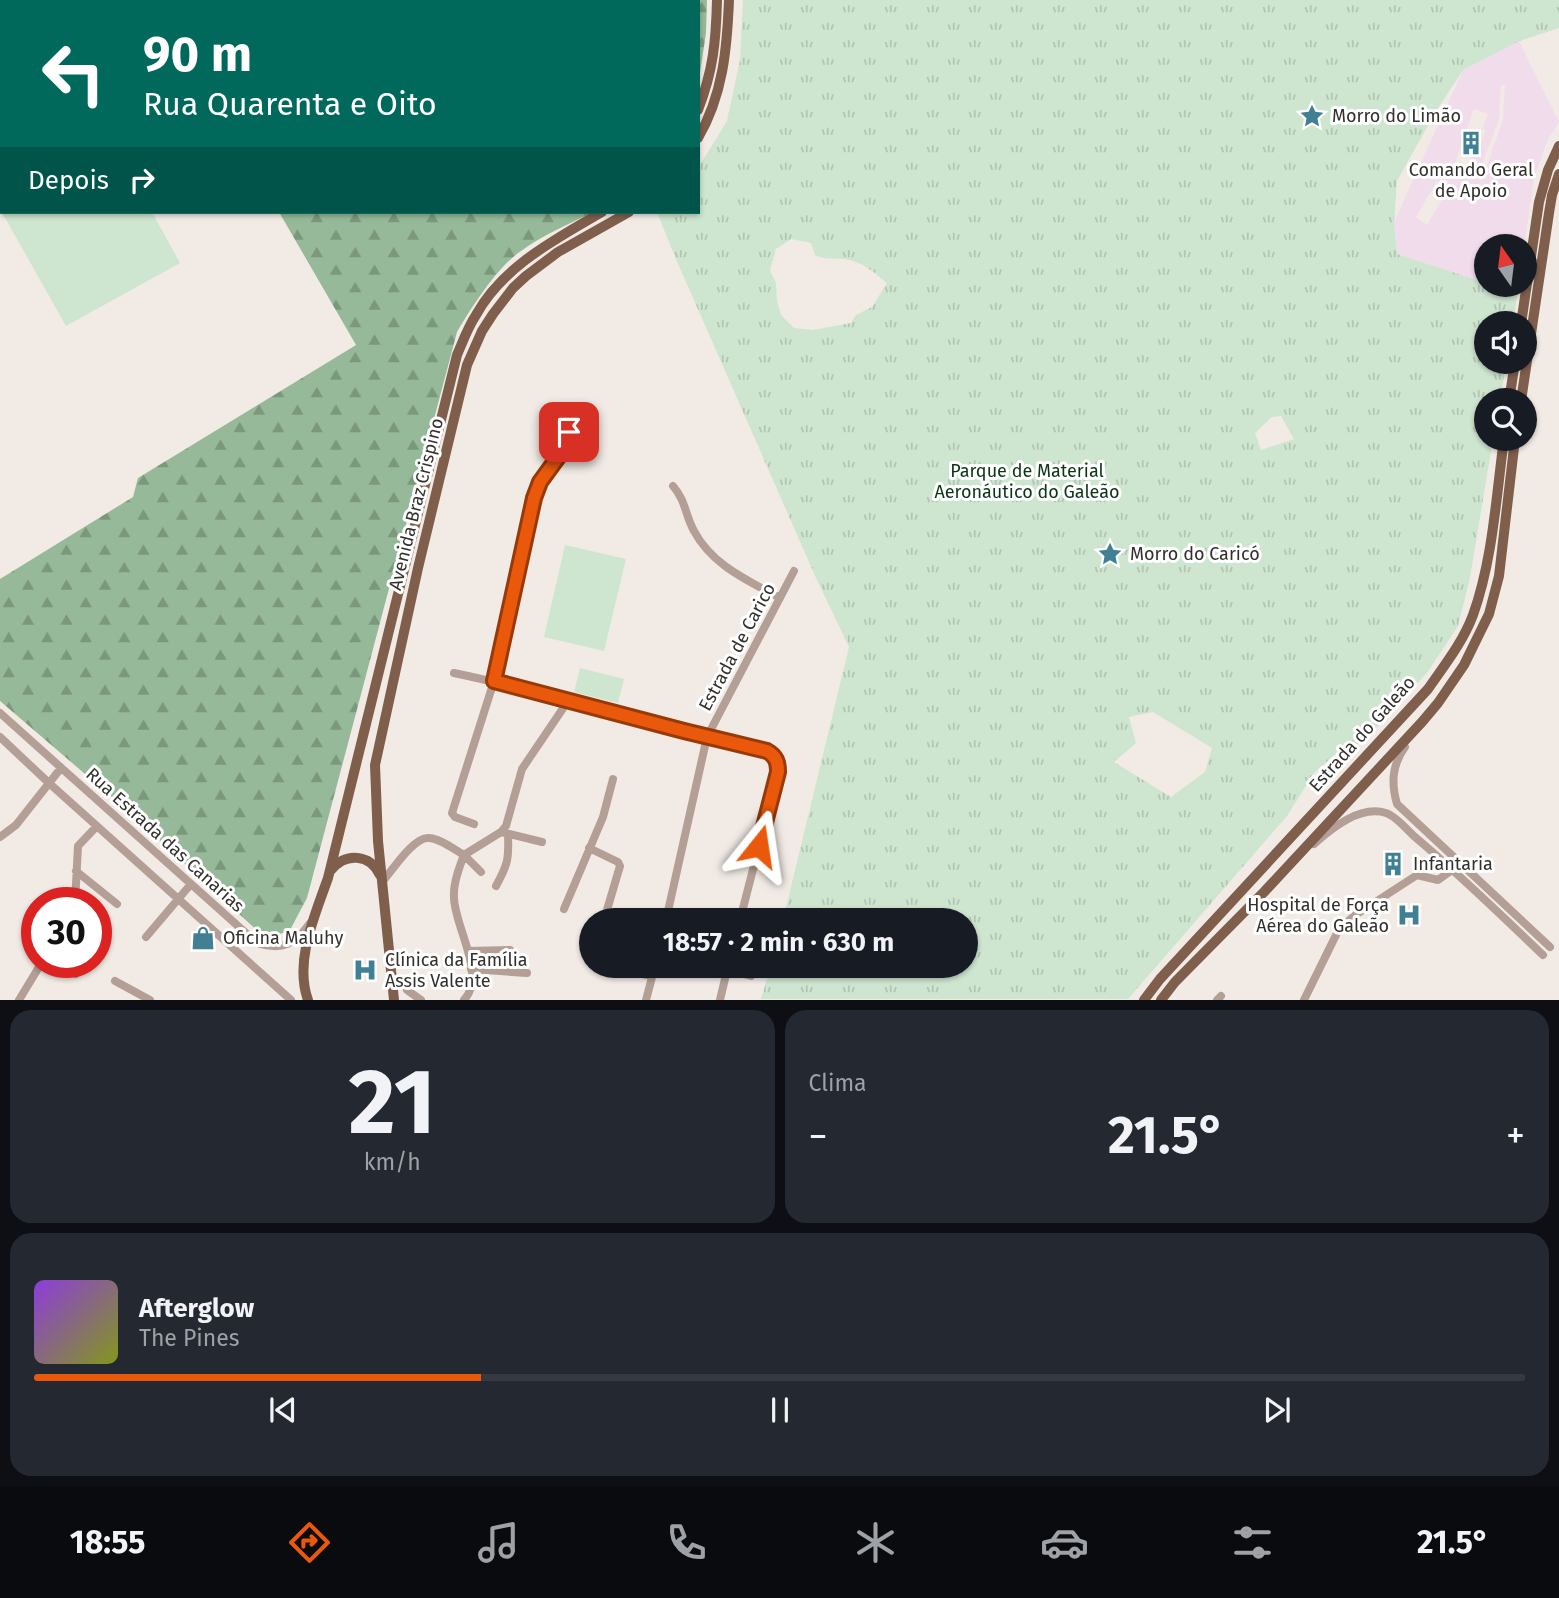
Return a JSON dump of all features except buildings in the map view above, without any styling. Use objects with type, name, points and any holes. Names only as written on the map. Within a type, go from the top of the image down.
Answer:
[{"type":"main road","points":[[700,104],[712,67],[717,0]]},
{"type":"main road","points":[[700,134],[717,97],[722,78],[729,0]]},
{"type":"main road","points":[[1523,311],[1539,202],[1548,170],[1559,146]]},
{"type":"main road","points":[[1523,388],[1549,213],[1559,174]]},
{"type":"main road","name":"Avenida Braz Crispino","points":[[308,999],[304,962],[314,918],[328,878],[457,355],[477,312],[520,264],[553,240],[598,214]]},
{"type":"main road","name":"Avenida Braz Crispino","points":[[394,999],[375,799],[375,765],[418,568],[467,365],[482,331],[504,299],[526,276],[558,252],[625,214]]},
{"type":"main road","name":"Estrada do Galeão","points":[[1144,999],[1428,689],[1457,645],[1473,615],[1484,575],[1502,451]]},
{"type":"main road","name":"Estrada do Galeão","points":[[1161,999],[1422,722],[1464,665],[1489,614],[1499,576],[1515,451]]},
{"type":"main road","points":[[328,878],[340,861],[354,857],[374,865],[382,880]]},
{"type":"street","points":[[474,824],[455,817],[452,813],[494,681],[534,498],[540,482],[564,449],[571,416]]},
{"type":"street","points":[[673,486],[680,495],[694,531],[710,555],[733,573],[780,598]]},
{"type":"street","name":"Estrada de Carico","points":[[669,908],[707,737],[794,571]]},
{"type":"street","points":[[454,673],[767,751],[775,757],[778,772],[743,908]]},
{"type":"street","points":[[496,886],[508,862],[510,849],[504,833],[522,769],[568,701]]},
{"type":"street","name":"Rua Estrada das Canarias","points":[[0,713],[257,943],[270,947],[281,946],[300,936],[314,918]]},
{"type":"street","points":[[1422,722],[1398,757],[1394,769],[1393,781],[1398,804],[1550,947]]},
{"type":"street","points":[[1,738],[14,737],[15,727]]},
{"type":"street","name":"Rua Estrada das Canarias","points":[[1,738],[291,999]]},
{"type":"street","points":[[0,838],[16,825],[61,768]]},
{"type":"street","points":[[564,909],[603,817],[613,779]]},
{"type":"street","points":[[66,798],[77,782]]},
{"type":"street","points":[[1264,892],[1318,841],[1346,820],[1359,814],[1388,813],[1543,955]]},
{"type":"street","points":[[76,887],[78,846],[97,826]]},
{"type":"street","points":[[464,999],[473,980],[454,899],[456,880],[464,855],[504,833],[542,842]]},
{"type":"street","points":[[382,880],[422,838],[434,839],[464,855],[481,872]]},
{"type":"street","points":[[589,848],[618,862],[620,866],[608,908]]},
{"type":"street","points":[[1304,999],[1339,929],[1354,916],[1417,876],[1438,880],[1452,870]]},
{"type":"street","points":[[76,871],[117,904]]},
{"type":"street","points":[[146,937],[191,884]]},
{"type":"street","points":[[468,951],[510,950]]},
{"type":"street","points":[[471,969],[527,973]]},
{"type":"street","points":[[19,999],[32,978]]},
{"type":"street","points":[[646,999],[651,978]]},
{"type":"street","points":[[720,999],[725,978]]},
{"type":"street","points":[[115,981],[150,999]]},
{"type":"street","points":[[407,990],[421,999]]},
{"type":"shaded area","points":[[1519,41],[1559,122],[1548,139],[1534,179],[1526,234],[1474,234],[1474,279],[1397,254],[1394,222],[1463,70]],"holes":[[[1501,85],[1505,85],[1503,119],[1482,180],[1477,178],[1499,119]],[[1474,109],[1488,114],[1482,129],[1486,130],[1467,169],[1455,164]],[[1437,181],[1449,188],[1427,225],[1416,217]]]},
{"type":"green space","points":[[700,0],[707,0],[706,33],[700,73]]},
{"type":"green space","name":"Parque de Material Aeronáutico do Galeão","points":[[743,0],[1559,0],[1559,28],[1519,41],[1463,70],[1397,181],[1394,222],[1397,254],[1474,279],[1474,298],[1517,298],[1515,311],[1474,311],[1474,374],[1504,374],[1502,388],[1474,388],[1474,451],[1491,451],[1470,578],[1458,626],[1427,673],[1363,742],[1341,749],[1314,773],[1287,816],[1128,999],[761,999],[767,978],[978,978],[978,908],[786,908],[849,647],[816,578],[658,214],[700,214],[700,165],[727,121],[740,60]],"holes":[[[791,239],[811,243],[815,255],[861,264],[887,283],[872,307],[856,315],[851,323],[813,330],[794,328],[781,315],[777,301],[776,283],[770,270],[776,249]],[[1281,416],[1294,439],[1261,450],[1255,433],[1272,417]],[[1153,712],[1212,748],[1205,772],[1171,797],[1114,762],[1136,743],[1129,717]]]},
{"type":"green space","points":[[3,214],[153,214],[180,263],[66,326]]},
{"type":"green space","points":[[280,214],[589,214],[538,240],[512,258],[486,288],[457,332],[307,898],[290,930],[275,936],[261,934],[113,798],[0,701],[0,579],[133,497],[138,478],[356,345]]},
{"type":"green space","points":[[565,545],[626,559],[604,651],[544,637]]},
{"type":"green space","points":[[580,668],[624,679],[618,703],[574,692]]},
{"type":"place","name":"Morro do Limão","points":[[1312,116]]},
{"type":"place","name":"Comando Geral de Apoio","points":[[1471,143]]},
{"type":"place","name":"Morro do Caricó","points":[[1110,554]]},
{"type":"place","name":"Infantaria","points":[[1393,864]]},
{"type":"place","name":"Hospital de Força Aérea do Galeão","points":[[1409,915]]},
{"type":"place","name":"Oficina Maluhy","points":[[203,938]]},
{"type":"place","name":"Clínica da Família Assis Valente","points":[[365,970]]},
{"type":"route","points":[[569,432],[564,449],[540,482],[534,498],[494,681],[773,754],[778,772],[759,846]]}]
